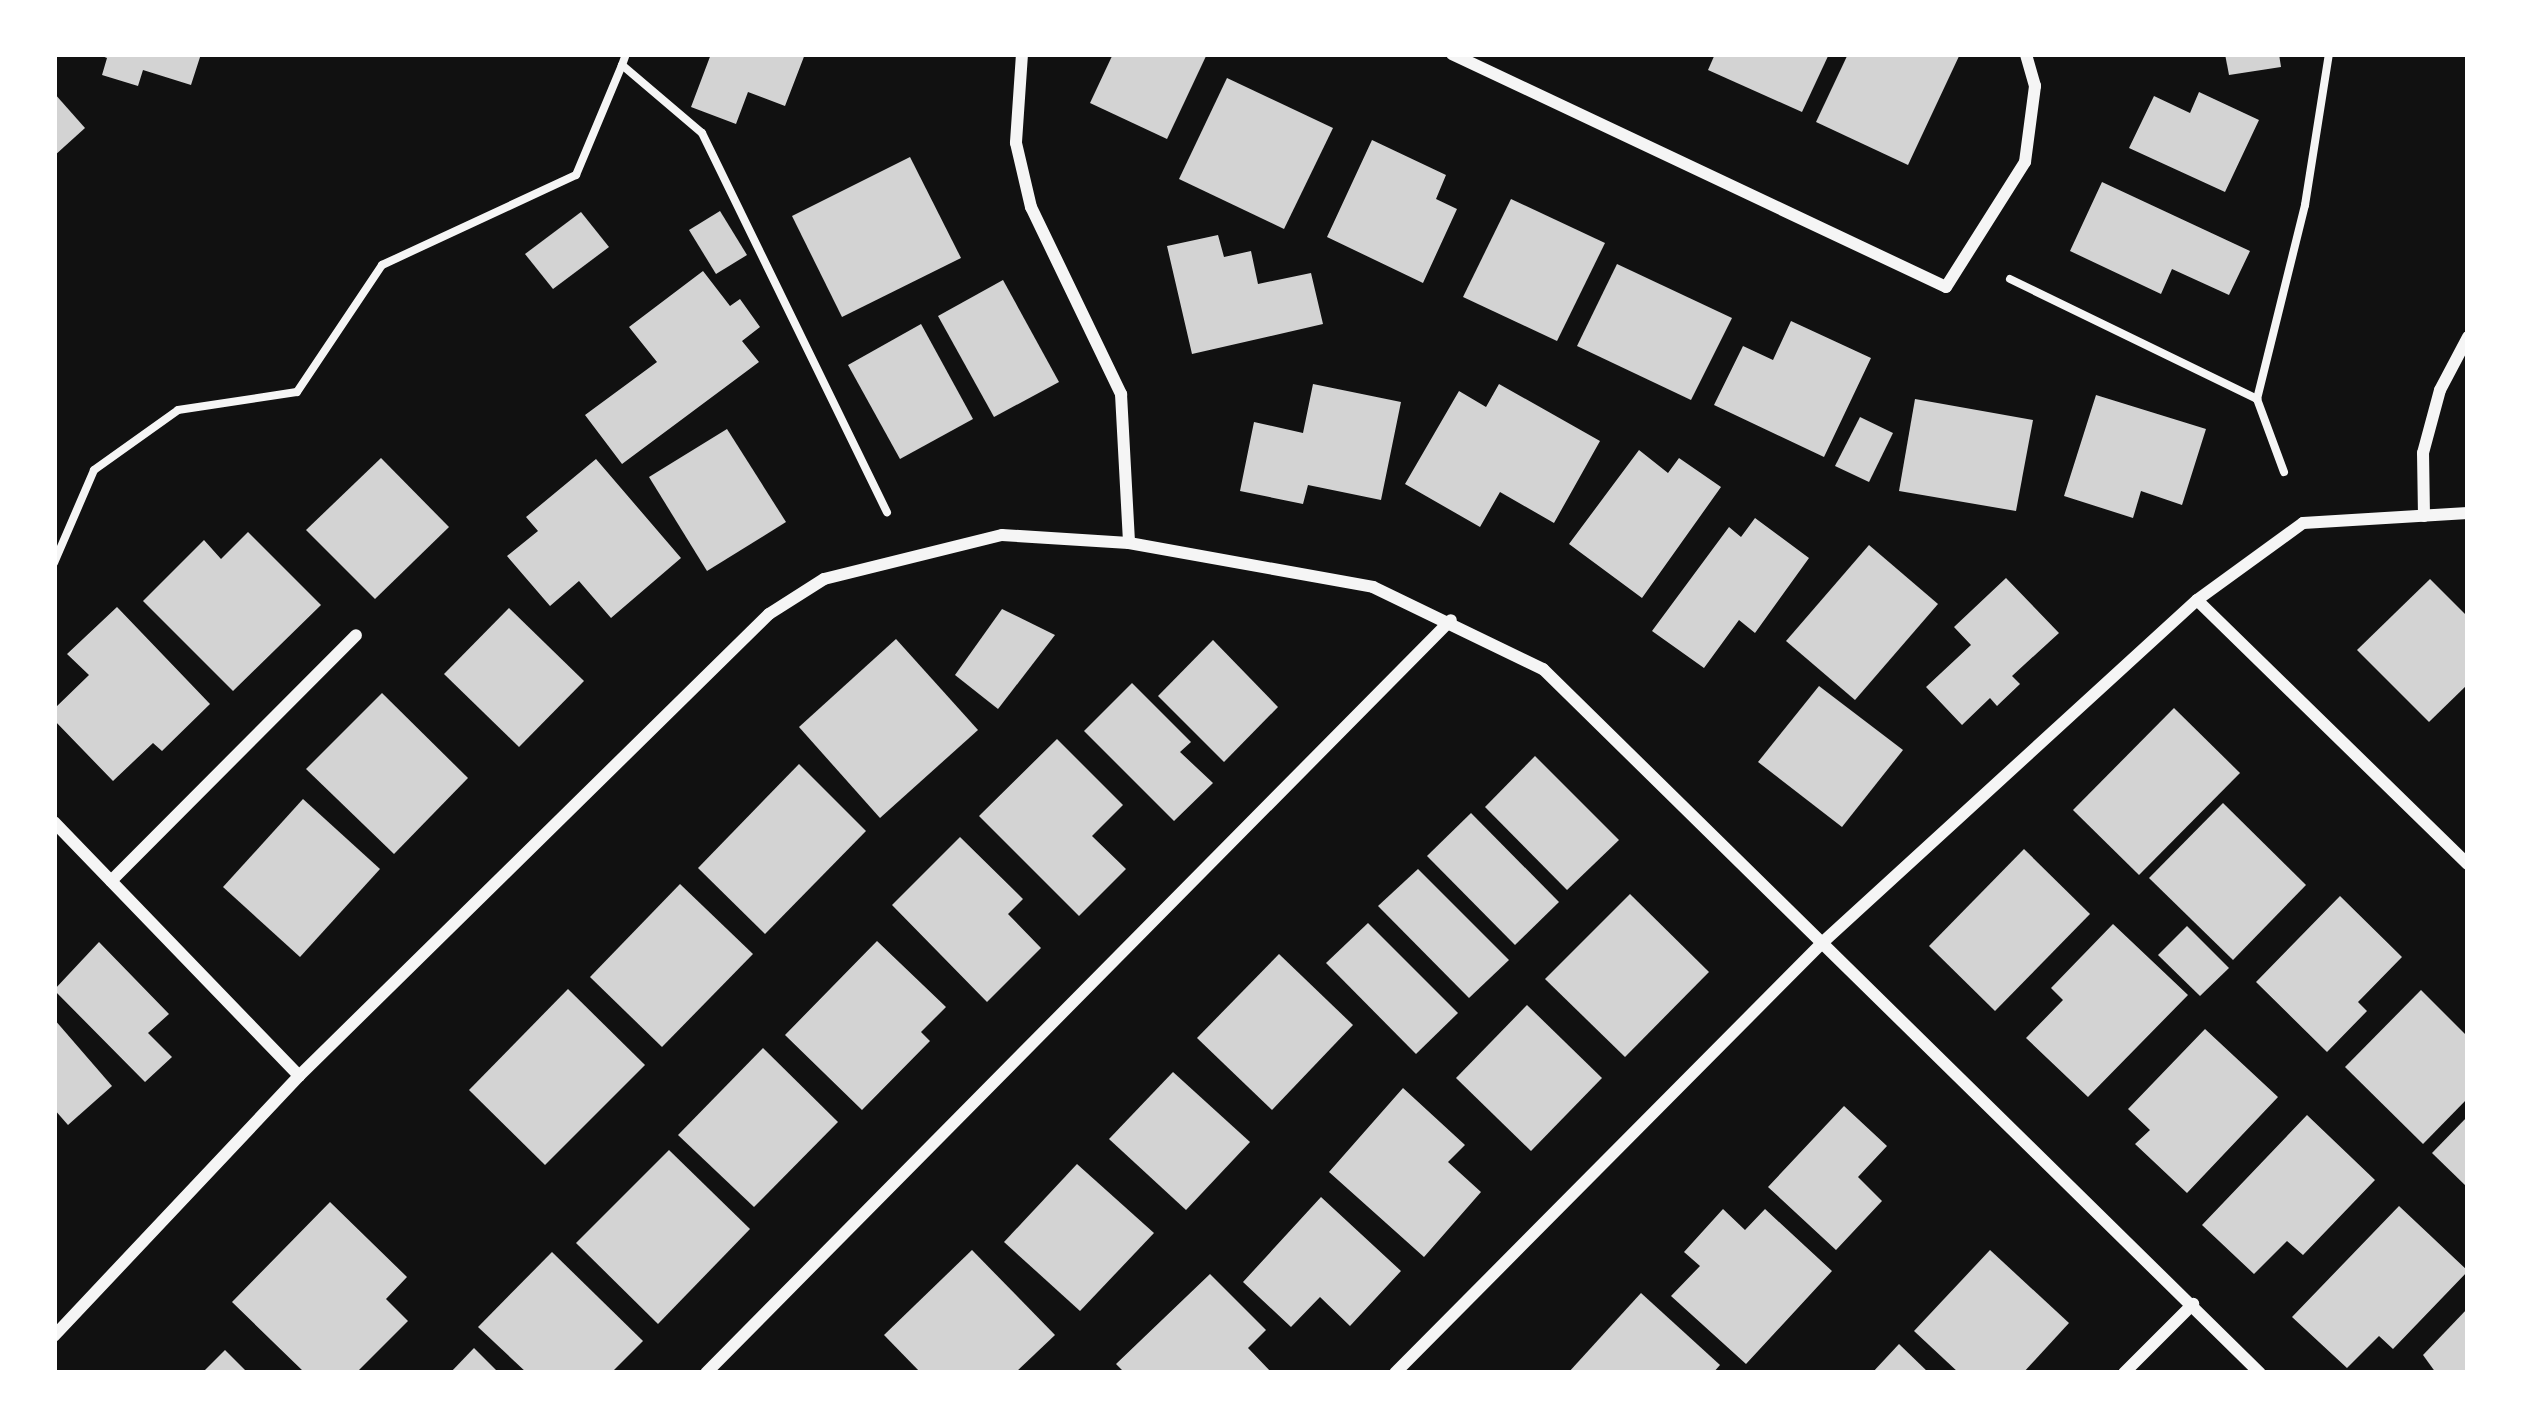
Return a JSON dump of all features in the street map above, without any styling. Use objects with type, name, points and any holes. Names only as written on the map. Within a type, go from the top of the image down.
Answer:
[{"type":"street","points":[[1022,54],[1016,143],[1031,207],[1121,394],[1129,543]]},
{"type":"street","points":[[1452,54],[1946,287],[1970,259],[2025,162],[2035,86],[2026,54]]},
{"type":"street","points":[[2424,516],[2423,453],[2440,390],[2468,337]]},
{"type":"street","points":[[1396,1373],[1822,943],[2197,600],[2303,523],[2468,513]]},
{"type":"street","points":[[54,1336],[299,1076],[769,614],[824,580],[906,553],[1002,535],[1129,543],[1373,587],[1451,620],[1544,669],[2260,1373]]},
{"type":"street","points":[[2197,600],[2468,864]]},
{"type":"street","points":[[706,1373],[1451,620]]},
{"type":"street","points":[[111,881],[356,635]]},
{"type":"street","points":[[54,822],[299,1076]]},
{"type":"street","points":[[2124,1373],[2193,1304]]},
{"type":"path","points":[[54,563],[94,470],[178,410],[297,392],[382,265],[575,176],[626,54]]},
{"type":"path","points":[[2303,523],[2257,399],[2305,205],[2329,54]]},
{"type":"path","points":[[622,65],[702,133],[906,553]]},
{"type":"path","points":[[1970,259],[2257,399]]},
{"type":"building","points":[[97,54],[201,54],[191,85],[143,70],[138,86],[102,75],[107,58]]},
{"type":"building","points":[[711,54],[805,54],[785,106],[748,92],[736,124],[691,107]]},
{"type":"building","points":[[1113,54],[1207,54],[1167,139],[1090,103]]},
{"type":"building","points":[[1715,54],[1829,54],[1802,112],[1708,70]]},
{"type":"building","points":[[1848,54],[1960,54],[1908,165],[1816,122]]},
{"type":"building","points":[[2225,54],[2279,54],[2281,67],[2229,75]]},
{"type":"building","points":[[1227,78],[1333,128],[1284,229],[1179,179]]},
{"type":"building","points":[[2199,92],[2259,120],[2225,192],[2129,148],[2154,96],[2190,113]]},
{"type":"building","points":[[54,93],[85,128],[54,156]]},
{"type":"building","points":[[1372,140],[1446,175],[1436,199],[1457,209],[1423,283],[1327,237]]},
{"type":"building","points":[[910,157],[961,258],[842,317],[792,216]]},
{"type":"building","points":[[2102,182],[2250,251],[2229,295],[2172,269],[2161,294],[2070,251]]},
{"type":"building","points":[[1511,199],[1605,243],[1557,341],[1463,297]]},
{"type":"building","points":[[720,211],[747,255],[716,274],[689,230]]},
{"type":"building","points":[[581,212],[609,247],[553,289],[525,254]]},
{"type":"building","points":[[1218,235],[1224,257],[1251,251],[1258,284],[1311,273],[1323,324],[1192,354],[1167,246]]},
{"type":"building","points":[[1617,264],[1732,318],[1691,400],[1577,346]]},
{"type":"building","points":[[703,271],[730,306],[740,299],[760,327],[742,341],[759,362],[622,464],[585,415],[657,362],[629,327]]},
{"type":"building","points":[[1003,280],[1059,382],[994,417],[938,316]]},
{"type":"building","points":[[1791,321],[1871,358],[1824,457],[1714,405],[1743,346],[1773,360]]},
{"type":"building","points":[[921,324],[973,419],[900,459],[848,365]]},
{"type":"building","points":[[1313,384],[1401,402],[1381,500],[1308,485],[1303,504],[1240,491],[1254,422],[1303,433]]},
{"type":"building","points":[[1499,384],[1600,441],[1554,523],[1500,492],[1480,527],[1405,484],[1459,391],[1486,407]]},
{"type":"building","points":[[2096,395],[2206,429],[2182,505],[2141,491],[2133,518],[2064,496]]},
{"type":"building","points":[[1915,399],[2033,420],[2016,511],[1899,491]]},
{"type":"building","points":[[1860,417],[1893,433],[1869,482],[1835,466]]},
{"type":"building","points":[[727,429],[786,522],[707,571],[649,477]]},
{"type":"building","points":[[1639,450],[1668,473],[1679,458],[1721,487],[1642,598],[1569,544]]},
{"type":"building","points":[[381,458],[449,527],[375,599],[306,530]]},
{"type":"building","points":[[596,459],[681,558],[611,618],[579,581],[550,606],[507,556],[538,531],[526,517]]},
{"type":"building","points":[[1755,518],[1809,558],[1755,633],[1739,620],[1704,668],[1652,631],[1729,527],[1741,537]]},
{"type":"building","points":[[248,532],[321,605],[233,691],[143,601],[204,540],[221,559]]},
{"type":"building","points":[[1869,545],[1938,604],[1855,700],[1786,641]]},
{"type":"building","points":[[2006,578],[2059,633],[2012,676],[2020,684],[1997,706],[1990,698],[1962,725],[1926,687],[1971,645],[1954,627]]},
{"type":"building","points":[[2430,579],[2468,617],[2468,684],[2429,722],[2357,650]]},
{"type":"building","points":[[117,607],[210,704],[162,751],[153,743],[113,781],[54,720],[54,709],[89,675],[67,654]]},
{"type":"building","points":[[509,608],[584,681],[519,747],[444,674]]},
{"type":"building","points":[[1002,609],[1055,635],[998,709],[955,675]]},
{"type":"building","points":[[896,639],[978,730],[880,818],[799,727]]},
{"type":"building","points":[[1213,640],[1278,707],[1224,762],[1158,696]]},
{"type":"building","points":[[1132,683],[1191,742],[1180,752],[1213,783],[1174,821],[1084,731]]},
{"type":"building","points":[[1819,686],[1903,750],[1842,827],[1758,762]]},
{"type":"building","points":[[382,693],[468,778],[394,854],[306,769]]},
{"type":"building","points":[[2174,708],[2240,773],[2139,875],[2073,810]]},
{"type":"building","points":[[1057,739],[1123,805],[1092,836],[1126,869],[1079,916],[979,816]]},
{"type":"building","points":[[1535,756],[1619,840],[1567,890],[1485,807]]},
{"type":"building","points":[[799,764],[866,831],[765,934],[698,868]]},
{"type":"building","points":[[303,799],[380,869],[300,957],[223,887]]},
{"type":"building","points":[[2223,803],[2306,885],[2233,960],[2149,878]]},
{"type":"building","points":[[1471,813],[1559,902],[1515,945],[1427,856]]},
{"type":"building","points":[[960,837],[1023,899],[1008,914],[1041,948],[987,1002],[892,905]]},
{"type":"building","points":[[2024,849],[2090,914],[1995,1011],[1929,946]]},
{"type":"building","points":[[1418,869],[1509,960],[1469,998],[1378,906]]},
{"type":"building","points":[[680,884],[753,954],[662,1047],[590,977]]},
{"type":"building","points":[[1630,894],[1709,972],[1625,1057],[1545,979]]},
{"type":"building","points":[[2340,896],[2402,957],[2358,1002],[2367,1011],[2327,1052],[2256,982]]},
{"type":"building","points":[[1368,923],[1458,1013],[1416,1054],[1326,963]]},
{"type":"building","points":[[2113,924],[2188,995],[2088,1097],[2026,1038],[2063,1000],[2051,988]]},
{"type":"building","points":[[2187,926],[2229,968],[2200,996],[2158,955]]},
{"type":"building","points":[[877,941],[946,1007],[921,1032],[930,1041],[862,1110],[785,1035]]},
{"type":"building","points":[[99,942],[169,1014],[148,1033],[172,1057],[145,1082],[54,990]]},
{"type":"building","points":[[1279,954],[1353,1025],[1272,1110],[1197,1038]]},
{"type":"building","points":[[568,989],[645,1065],[545,1165],[469,1090]]},
{"type":"building","points":[[2421,990],[2468,1037],[2468,1098],[2423,1144],[2345,1067]]},
{"type":"building","points":[[1527,1005],[1602,1078],[1531,1151],[1456,1078]]},
{"type":"building","points":[[54,1019],[112,1086],[68,1125],[54,1109]]},
{"type":"building","points":[[2205,1029],[2278,1097],[2187,1193],[2135,1144],[2150,1130],[2128,1109]]},
{"type":"building","points":[[763,1048],[838,1122],[754,1207],[678,1135]]},
{"type":"building","points":[[1173,1072],[1250,1142],[1186,1210],[1109,1139]]},
{"type":"building","points":[[1403,1088],[1465,1145],[1448,1162],[1481,1192],[1424,1257],[1329,1172]]},
{"type":"building","points":[[1844,1106],[1887,1146],[1858,1177],[1882,1201],[1836,1250],[1768,1187]]},
{"type":"building","points":[[2307,1115],[2375,1180],[2303,1255],[2287,1241],[2254,1274],[2202,1225]]},
{"type":"building","points":[[2468,1116],[2468,1188],[2432,1153]]},
{"type":"building","points":[[669,1150],[750,1229],[658,1324],[576,1243]]},
{"type":"building","points":[[1077,1164],[1154,1233],[1080,1311],[1004,1242]]},
{"type":"building","points":[[1321,1197],[1401,1271],[1350,1326],[1320,1297],[1291,1327],[1243,1282]]},
{"type":"building","points":[[330,1202],[407,1277],[386,1299],[408,1321],[356,1373],[305,1373],[232,1302]]},
{"type":"building","points":[[2399,1206],[2468,1271],[2393,1349],[2379,1336],[2347,1368],[2292,1317]]},
{"type":"building","points":[[1723,1209],[1745,1230],[1765,1209],[1832,1271],[1746,1364],[1671,1296],[1700,1266],[1684,1252]]},
{"type":"building","points":[[972,1250],[1055,1335],[1015,1373],[921,1373],[884,1335]]},
{"type":"building","points":[[1990,1250],[2069,1323],[2023,1373],[1959,1373],[1914,1331]]},
{"type":"building","points":[[552,1252],[643,1341],[611,1373],[527,1373],[478,1327]]},
{"type":"building","points":[[1210,1274],[1266,1330],[1248,1348],[1272,1373],[1125,1373],[1116,1364]]},
{"type":"building","points":[[1641,1293],[1720,1365],[1713,1373],[1568,1373]]},
{"type":"building","points":[[2468,1308],[2468,1373],[2436,1373],[2423,1355]]},
{"type":"building","points":[[1899,1344],[1929,1373],[1872,1373]]},
{"type":"building","points":[[474,1348],[499,1373],[450,1373]]},
{"type":"building","points":[[225,1350],[248,1373],[202,1373]]}]
